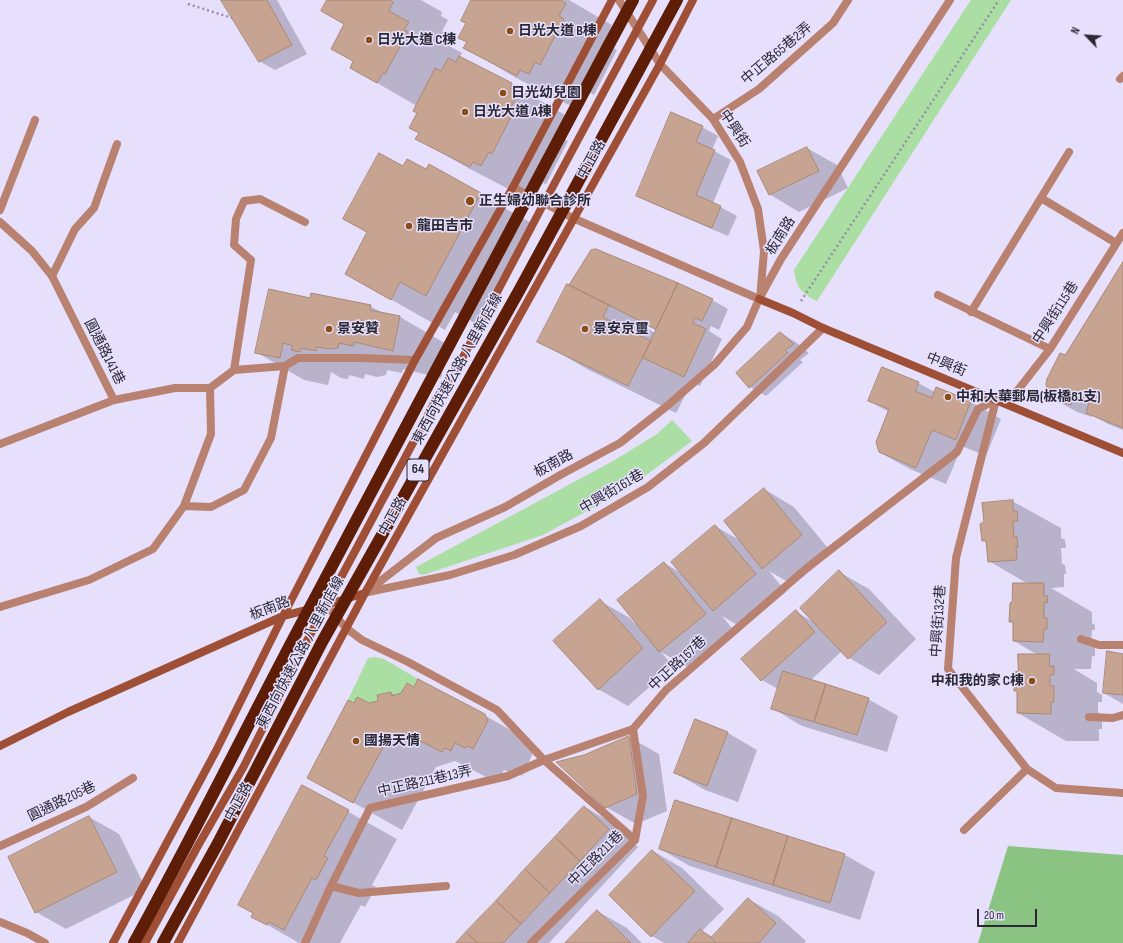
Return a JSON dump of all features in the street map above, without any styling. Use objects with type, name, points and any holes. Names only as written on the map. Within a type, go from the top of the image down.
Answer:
[{"type":"highway","name":"東西向快速公路 八里新店線","points":[[134,943],[180,860],[295,636],[478,288],[633,0]]},
{"type":"highway","name":"東西向快速公路 八里新店線","points":[[163,943],[217,845],[322,642],[520,289],[677,0]]},
{"type":"main road","points":[[113,943],[216,751],[283,616],[416,360],[513,187],[612,0]]},
{"type":"main road","name":"中正路","points":[[145,943],[244,766],[326,605],[437,398],[463,357],[653,0]]},
{"type":"main road","name":"中正路","points":[[178,943],[365,593],[660,64],[693,0]]},
{"type":"main road","name":"中興街","points":[[760,299],[822,328],[1123,453]]},
{"type":"main road","name":"板南路","points":[[0,746],[68,712],[283,616],[365,593]]},
{"type":"street","name":"中興街","points":[[513,187],[574,219],[760,299],[764,251],[758,209],[740,162],[713,119],[660,64],[619,0]]},
{"type":"street","name":"中正路65巷2弄","points":[[713,119],[759,89],[833,23],[848,0]]},
{"type":"street","name":"板南路","points":[[365,593],[436,538],[505,507],[620,443],[667,406],[715,364],[747,327],[781,259],[950,0]]},
{"type":"street","points":[[0,210],[34,120]]},
{"type":"street","points":[[52,276],[75,229],[94,208],[117,144]]},
{"type":"street","points":[[971,312],[1069,152]]},
{"type":"street","points":[[1041,198],[1116,243]]},
{"type":"street","points":[[234,370],[251,260],[234,245],[236,218],[244,201],[260,199],[305,222]]},
{"type":"street","name":"圓通路141巷","points":[[0,222],[32,251],[52,276],[114,400],[175,388],[210,388]]},
{"type":"street","name":"中興街115巷","points":[[1007,404],[1050,348],[1123,233]]},
{"type":"street","points":[[938,296],[1050,348]]},
{"type":"street","name":"中興街161巷","points":[[365,593],[450,575],[514,555],[587,522],[648,486],[704,443],[822,328]]},
{"type":"street","points":[[0,607],[89,580],[153,549],[184,506],[211,434],[210,388],[234,370],[285,366],[298,358],[416,360]]},
{"type":"street","points":[[184,506],[211,507],[244,490],[271,438],[285,366]]},
{"type":"street","points":[[0,444],[114,400]]},
{"type":"street","name":"中正路167巷","points":[[633,729],[666,690],[808,567],[957,452],[978,409],[996,400]]},
{"type":"street","name":"中興街132巷","points":[[996,400],[956,558],[948,669],[1027,769],[1056,788],[1123,793]]},
{"type":"street","points":[[326,605],[346,628],[362,640],[408,662],[497,710],[544,760],[635,840]]},
{"type":"street","points":[[1081,639],[1099,646],[1123,645]]},
{"type":"street","points":[[1089,717],[1113,718],[1123,715]]},
{"type":"street","points":[[544,760],[633,729]]},
{"type":"street","name":"中正路211巷","points":[[531,943],[635,840],[643,796],[633,729]]},
{"type":"street","name":"中正路211巷13弄","points":[[305,943],[331,886],[370,808],[508,776],[544,760]]},
{"type":"street","points":[[964,830],[1027,769]]},
{"type":"street","name":"圓通路205巷","points":[[0,846],[86,808],[133,778]]},
{"type":"street","points":[[331,886],[359,893],[446,886]]},
{"type":"street","points":[[0,922],[27,933],[45,943]]},
{"type":"path","points":[[793,314],[999,0]]},
{"type":"path","points":[[188,4],[232,18]]},
{"type":"green space","points":[[971,0],[1011,0],[817,301],[807,296],[796,281],[794,270]]},
{"type":"green space","points":[[672,420],[692,441],[629,488],[543,535],[423,575],[419,574],[416,567],[613,461],[657,434]]},
{"type":"green space","points":[[374,657],[384,659],[418,679],[414,687],[407,683],[401,693],[392,696],[391,692],[377,695],[378,701],[370,703],[363,704],[348,700],[368,658]]},
{"type":"green space","points":[[1008,846],[1123,855],[1123,943],[978,943]]},
{"type":"building","points":[[221,0],[267,0],[292,45],[259,62]]},
{"type":"building","name":"日光大道 C棟","points":[[327,0],[390,0],[393,2],[389,11],[409,22],[404,30],[408,32],[385,74],[383,73],[377,83],[350,68],[353,61],[331,49],[344,24],[321,11]]},
{"type":"building","name":"日光大道 B棟","points":[[471,0],[560,0],[566,3],[559,16],[564,19],[540,65],[535,62],[529,74],[520,70],[517,76],[463,48],[467,42],[458,38],[466,23],[461,21]]},
{"type":"building","name":"日光大道 A棟","points":[[459,56],[512,83],[510,88],[519,93],[511,107],[515,109],[492,154],[489,152],[481,166],[473,162],[470,167],[415,139],[419,133],[409,128],[417,113],[413,111],[435,68],[441,71],[448,58],[456,62]]},
{"type":"building","points":[[671,112],[703,126],[696,142],[715,150],[696,195],[721,206],[712,228],[636,196]]},
{"type":"building","points":[[807,147],[819,171],[769,195],[757,171]]},
{"type":"building","name":"龍田吉市","points":[[379,153],[403,166],[407,159],[426,169],[429,164],[481,193],[426,296],[400,282],[391,300],[345,274],[367,232],[343,219]]},
{"type":"building","points":[[596,249],[678,283],[656,329],[569,285],[591,250]]},
{"type":"building","points":[[1123,262],[1123,428],[1086,413],[1089,403],[1073,397],[1071,405],[1055,401],[1049,396],[1046,384],[1060,353],[1065,355]]},
{"type":"building","points":[[678,283],[713,299],[702,321],[695,318],[693,323],[706,329],[684,377],[643,358]]},
{"type":"building","name":"景安京璽","points":[[567,284],[609,305],[603,317],[651,341],[628,386],[537,342]]},
{"type":"building","name":"景安贊","points":[[269,289],[310,298],[311,293],[371,305],[370,310],[400,316],[393,351],[354,342],[353,346],[339,343],[338,348],[328,349],[317,347],[316,351],[301,348],[300,352],[291,350],[293,346],[283,343],[280,358],[255,353]]},
{"type":"building","points":[[780,332],[794,344],[785,350],[788,353],[749,388],[736,373]]},
{"type":"building","points":[[882,367],[919,382],[915,391],[932,398],[936,387],[971,401],[956,440],[932,430],[916,468],[879,452],[876,442],[889,409],[868,401]]},
{"type":"building","points":[[764,488],[802,535],[762,569],[724,521]]},
{"type":"building","points":[[1013,500],[1013,511],[1017,511],[1018,521],[1013,521],[1014,537],[1017,537],[1017,560],[988,562],[986,541],[982,541],[980,524],[984,522],[982,503]]},
{"type":"building","points":[[715,525],[756,574],[713,611],[671,562]]},
{"type":"building","points":[[664,562],[706,614],[659,652],[617,600]]},
{"type":"building","points":[[839,570],[887,622],[848,659],[800,608]]},
{"type":"building","points":[[1013,583],[1044,583],[1044,596],[1048,596],[1047,603],[1044,602],[1044,618],[1047,618],[1047,629],[1044,629],[1043,642],[1013,641],[1013,622],[1009,622]]},
{"type":"building","points":[[600,599],[643,648],[598,690],[553,641]]},
{"type":"building","points":[[796,610],[815,632],[761,681],[741,659]]},
{"type":"building","points":[[1107,651],[1123,654],[1123,695],[1103,693]]},
{"type":"building","name":"中和我的家 C棟","points":[[1018,654],[1050,654],[1049,666],[1054,666],[1054,675],[1050,675],[1050,686],[1054,686],[1054,702],[1051,702],[1051,714],[1017,713],[1017,691],[1014,691],[1015,672],[1018,671]]},
{"type":"building","points":[[783,671],[826,684],[814,722],[771,709]]},
{"type":"building","name":"國揚天情","points":[[418,679],[485,714],[488,721],[473,749],[467,746],[465,748],[455,743],[451,751],[445,748],[442,752],[406,734],[387,740],[353,803],[307,778],[348,700],[354,703],[357,697],[369,703],[378,701],[377,695],[391,692],[392,696],[401,693],[407,683],[414,687]]},
{"type":"building","points":[[826,684],[869,698],[857,735],[814,722]]},
{"type":"building","points":[[695,719],[728,732],[707,786],[674,773]]},
{"type":"building","points":[[629,736],[637,794],[605,808],[556,762],[584,755]]},
{"type":"building","points":[[302,785],[349,810],[324,856],[328,858],[316,880],[312,878],[284,930],[269,922],[267,925],[251,917],[253,913],[238,905]]},
{"type":"building","points":[[675,800],[732,818],[716,867],[659,849]]},
{"type":"building","points":[[584,806],[609,829],[580,861],[555,837]]},
{"type":"building","points":[[89,816],[117,872],[35,913],[8,857]]},
{"type":"building","points":[[732,818],[788,836],[773,885],[716,867]]},
{"type":"building","points":[[788,836],[845,854],[830,903],[773,885]]},
{"type":"building","points":[[555,837],[580,861],[550,893],[525,869]]},
{"type":"building","points":[[652,850],[695,891],[651,937],[609,895]]},
{"type":"building","points":[[525,869],[550,893],[521,924],[496,901]]},
{"type":"building","points":[[748,898],[776,923],[759,943],[716,943],[711,938]]},
{"type":"building","points":[[496,901],[521,924],[503,943],[478,943],[466,932]]},
{"type":"building","points":[[597,910],[631,943],[565,943]]},
{"type":"building","points":[[700,929],[711,938],[716,943],[688,943]]},
{"type":"building","points":[[466,932],[478,943],[456,943]]},
{"type":"place","name":"日光大道 B棟","points":[[510,31]]},
{"type":"place","name":"日光大道 C棟","points":[[369,40]]},
{"type":"place","name":"日光幼兒園","points":[[503,93]]},
{"type":"place","name":"日光大道 A棟","points":[[465,112]]},
{"type":"place","name":"正生婦幼聯合診所","points":[[470,201]]},
{"type":"place","name":"龍田吉市","points":[[409,226]]},
{"type":"place","name":"景安贊","points":[[329,329]]},
{"type":"place","name":"景安京璽","points":[[585,329]]},
{"type":"place","name":"中和大華郵局(板橋81支)","points":[[948,397]]},
{"type":"place","name":"中和我的家 C棟","points":[[1032,681]]},
{"type":"place","name":"國揚天情","points":[[356,741]]}]
